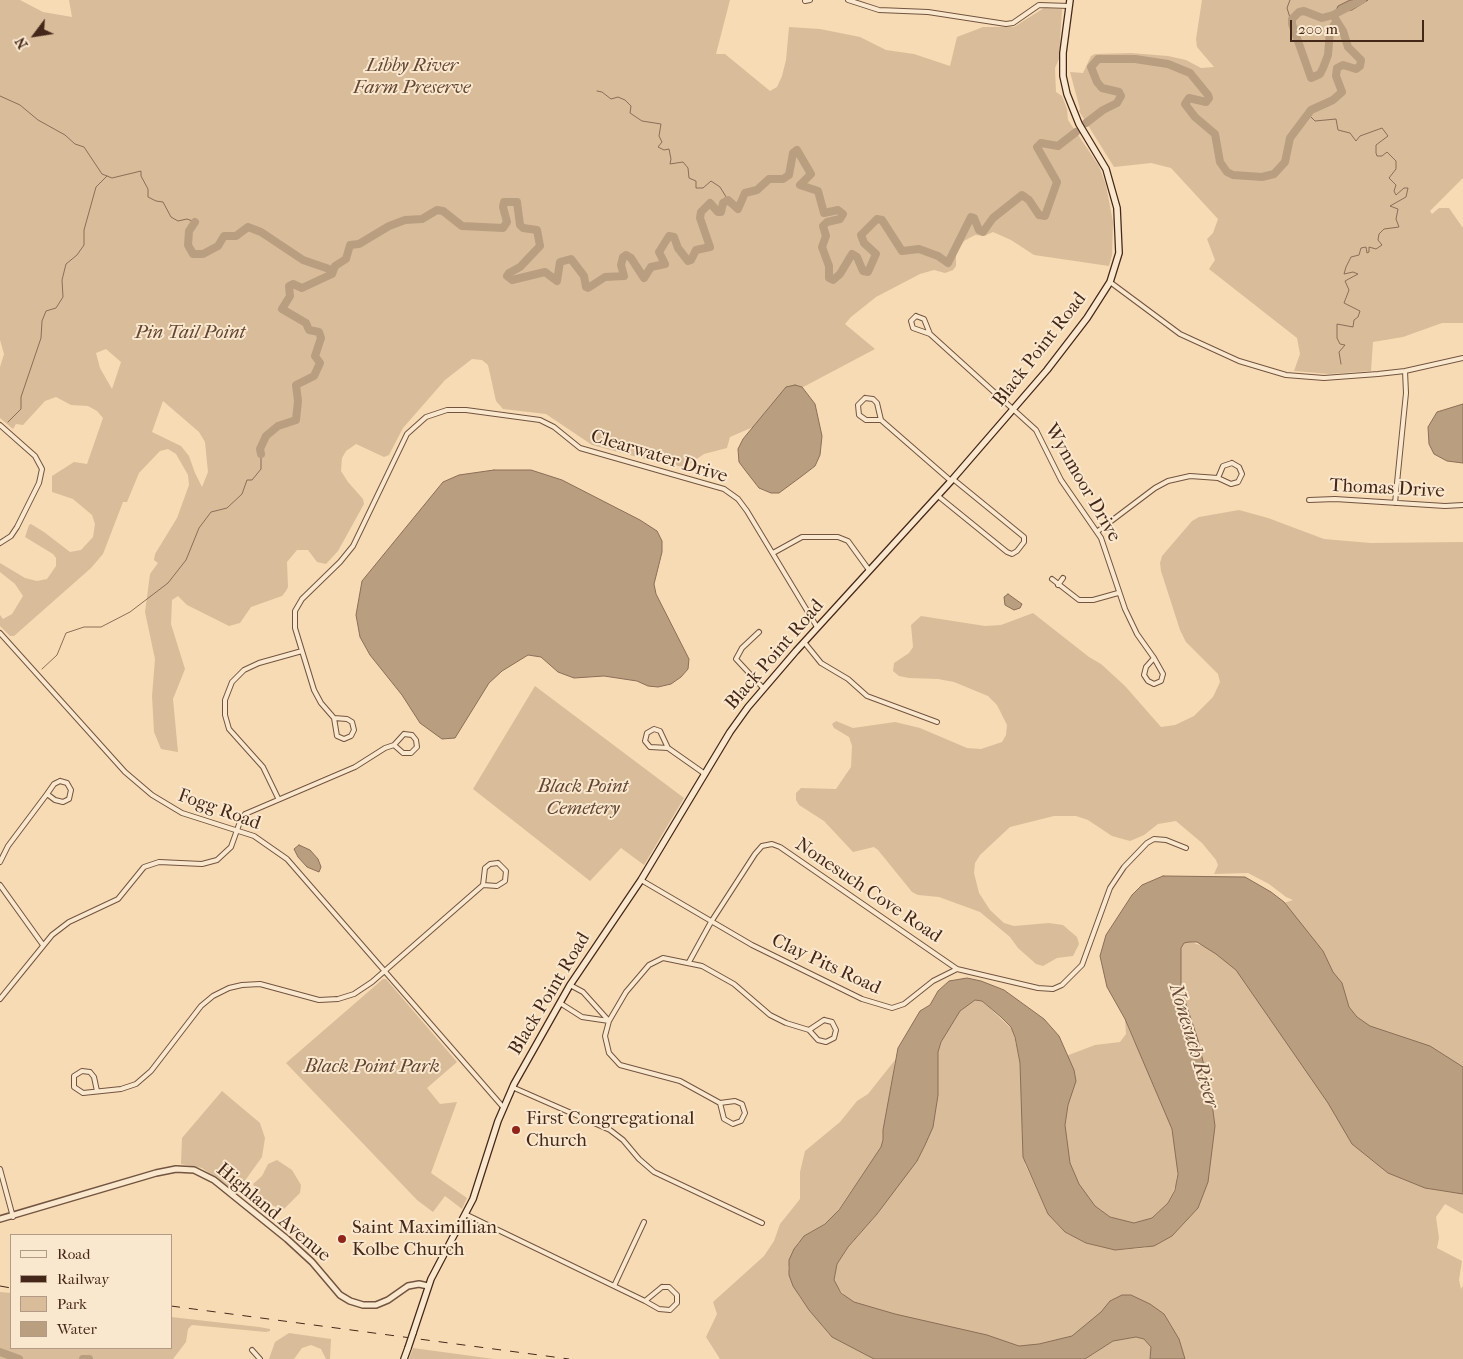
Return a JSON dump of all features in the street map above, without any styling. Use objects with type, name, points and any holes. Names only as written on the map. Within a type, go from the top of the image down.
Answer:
[{"type":"main road","name":"Black Point Road","points":[[404,1359],[428,1286],[439,1262],[467,1215],[503,1107],[512,1087],[570,985],[641,880],[734,726],[763,688],[938,496],[1014,409],[1078,331],[1110,282],[1119,253],[1117,208],[1106,169],[1079,124],[1067,94],[1063,60],[1069,3]]},
{"type":"street","points":[[804,1],[810,0]]},
{"type":"street","points":[[848,0],[879,10],[928,12],[1006,24],[1013,23],[1039,5],[1069,3]]},
{"type":"street","points":[[1110,282],[1180,334],[1251,366],[1308,378],[1405,371],[1463,358]]},
{"type":"street","points":[[918,316],[923,318],[930,334],[914,329],[911,323],[913,318],[918,316]]},
{"type":"street","name":"Wynmoor Drive","points":[[930,334],[1036,430],[1061,480],[1098,531],[1108,554],[1118,593],[1133,626],[1154,658],[1163,672],[1161,681],[1154,684],[1148,682],[1144,676],[1146,667],[1154,658]]},
{"type":"street","points":[[1395,503],[1406,393],[1405,371]]},
{"type":"street","points":[[881,420],[879,406],[875,400],[867,398],[860,402],[857,409],[860,417],[868,420],[881,420],[1024,537],[1024,542],[1012,554],[1007,552],[938,496]]},
{"type":"street","name":"Clearwater Drive","points":[[334,718],[351,721],[354,730],[351,736],[344,739],[337,736],[334,718],[316,695],[294,620],[297,607],[353,546],[406,434],[422,420],[441,411],[466,410],[540,420],[554,427],[580,448],[717,485],[732,494],[743,505],[817,627]]},
{"type":"street","points":[[0,425],[35,456],[42,469],[39,483],[17,527],[10,536],[0,543]]},
{"type":"street","points":[[1098,531],[1165,482],[1190,476],[1218,478],[1229,484],[1236,483],[1241,477],[1240,468],[1235,464],[1228,463],[1222,468],[1218,478]]},
{"type":"street","name":"Thomas Drive","points":[[1309,500],[1335,499],[1445,506],[1463,505]]},
{"type":"street","points":[[773,553],[802,537],[838,537],[848,541],[869,570]]},
{"type":"street","points":[[1058,585],[1063,578]]},
{"type":"street","points":[[1052,579],[1079,600],[1094,600],[1118,593]]},
{"type":"street","points":[[759,632],[742,648],[736,659],[763,688]]},
{"type":"street","name":"Fogg Road","points":[[0,633],[80,723],[146,790],[182,812],[237,830],[267,843],[287,859],[503,1107]]},
{"type":"street","points":[[804,642],[821,663],[848,679],[863,694],[936,722]]},
{"type":"street","points":[[278,798],[263,767],[229,729],[224,715],[224,702],[230,686],[244,670],[258,663],[302,651]]},
{"type":"street","points":[[668,748],[650,747],[645,741],[646,734],[654,729],[660,730],[668,748],[705,774]]},
{"type":"street","points":[[0,999],[43,945],[69,922],[118,899],[136,875],[149,865],[159,862],[207,864],[217,860],[229,850],[245,814],[278,798],[359,765],[385,748],[394,745],[401,736],[407,734],[414,736],[417,743],[414,751],[408,754],[394,745]]},
{"type":"street","points":[[0,862],[8,846],[47,794],[58,782],[66,783],[71,790],[69,799],[63,802],[55,800],[47,794]]},
{"type":"street","points":[[957,969],[1038,988],[1053,989],[1062,984],[1084,962],[1110,888],[1124,867],[1147,843],[1154,839],[1166,840],[1186,848]]},
{"type":"street","name":"Nonesuch Cove Road","points":[[711,922],[755,854],[762,846],[772,844],[788,853],[957,969]]},
{"type":"street","points":[[97,1091],[94,1078],[90,1072],[81,1071],[74,1076],[73,1085],[78,1091],[85,1093],[121,1089],[136,1084],[144,1078],[201,1006],[223,990],[242,984],[260,984],[314,999],[334,1000],[358,992],[483,885],[484,872],[488,866],[496,863],[504,868],[507,875],[503,884],[495,887],[483,885]]},
{"type":"street","name":"Clay Pits Road","points":[[641,880],[711,922],[814,976],[862,999],[889,1008],[904,1004],[933,981],[957,969]]},
{"type":"street","points":[[0,885],[43,945]]},
{"type":"street","points":[[689,962],[711,922]]},
{"type":"street","points":[[720,1103],[723,1118],[728,1122],[735,1124],[742,1120],[745,1112],[740,1103],[735,1101],[720,1103],[680,1081],[617,1063],[609,1053],[605,1044],[605,1031],[609,1022],[626,992],[649,964],[664,958],[689,962],[724,977],[775,1018],[809,1030],[818,1040],[824,1042],[832,1040],[836,1032],[834,1024],[826,1020],[819,1021],[809,1030]]},
{"type":"street","points":[[570,985],[583,992],[609,1022]]},
{"type":"street","points":[[560,1003],[582,1017],[609,1022]]},
{"type":"street","points":[[512,1087],[610,1130],[623,1140],[639,1159],[654,1172],[762,1223]]},
{"type":"street","points":[[0,1168],[13,1217]]},
{"type":"street","name":"Highland Avenue","points":[[0,1219],[13,1217],[156,1173],[176,1169],[194,1170],[214,1180],[287,1239],[348,1300],[363,1305],[376,1304],[388,1300],[411,1285],[428,1286]]},
{"type":"street","points":[[467,1215],[659,1309],[668,1310],[675,1306],[678,1299],[675,1290],[664,1286],[645,1301]]},
{"type":"street","points":[[614,1286],[644,1222]]},
{"type":"street","points":[[252,1350],[260,1359]]},
{"type":"green space","points":[[0,0],[20,0],[43,12],[72,17],[69,0],[730,0],[716,54],[725,54],[770,91],[777,87],[782,76],[786,60],[789,27],[820,29],[860,37],[886,50],[914,54],[950,66],[957,37],[983,27],[1014,27],[1044,8],[1062,9],[1059,59],[1055,68],[1056,92],[1062,96],[1067,109],[1068,120],[1099,166],[1106,185],[1113,222],[1112,255],[1109,266],[1034,255],[1011,240],[993,232],[984,236],[975,235],[964,241],[956,253],[956,266],[953,270],[945,273],[934,270],[920,274],[876,297],[845,324],[875,349],[773,403],[753,427],[730,437],[727,448],[704,454],[685,467],[664,464],[592,445],[546,414],[503,409],[496,401],[488,365],[482,360],[472,359],[445,380],[403,428],[389,455],[384,457],[356,444],[346,451],[342,458],[341,471],[363,499],[364,504],[338,551],[326,564],[317,562],[308,550],[297,550],[287,562],[288,587],[282,596],[251,607],[240,623],[229,626],[187,605],[178,596],[172,600],[171,624],[185,669],[173,699],[178,752],[161,749],[154,732],[152,696],[155,659],[145,612],[150,574],[158,563],[154,560],[155,554],[177,518],[189,485],[188,475],[176,454],[168,449],[160,451],[139,473],[127,502],[123,502],[103,554],[91,568],[14,636],[10,636],[0,626],[0,615],[3,619],[12,614],[23,596],[15,584],[0,572],[0,563],[25,578],[37,581],[47,579],[56,566],[56,558],[53,554],[25,537],[31,524],[70,552],[81,550],[93,537],[95,524],[92,515],[73,499],[52,492],[52,476],[74,462],[87,464],[103,418],[97,411],[88,406],[71,405],[56,397],[45,401],[23,425],[16,424],[13,429],[0,418],[0,367],[4,354],[0,340]],"holes":[[[106,349],[121,362],[112,389],[100,368],[96,353]],[[163,401],[199,432],[205,442],[208,472],[202,487],[189,456],[181,446],[152,432]]]},
{"type":"green space","points":[[1202,0],[1463,0],[1463,178],[1430,211],[1432,214],[1439,208],[1449,208],[1463,228],[1463,323],[1442,323],[1403,337],[1373,342],[1371,371],[1329,374],[1294,371],[1300,354],[1297,338],[1209,269],[1215,260],[1207,239],[1213,233],[1218,219],[1171,168],[1151,163],[1114,167],[1079,111],[1070,72],[1083,73],[1091,56],[1095,54],[1131,53],[1168,56],[1186,60],[1201,68],[1214,67],[1197,47],[1196,39]]},
{"type":"green space","points":[[1239,510],[1268,518],[1324,539],[1371,543],[1463,542],[1463,1067],[1407,1040],[1361,1024],[1350,1010],[1333,975],[1284,903],[1293,900],[1248,873],[1214,874],[1218,865],[1216,860],[1202,843],[1176,821],[1158,824],[1144,835],[1130,841],[1112,836],[1088,820],[1076,816],[1054,816],[1010,827],[980,855],[975,863],[974,873],[979,893],[990,910],[1004,923],[1014,926],[1049,923],[1063,925],[1077,937],[1079,944],[1073,956],[1057,958],[1043,966],[1036,964],[1018,948],[1010,937],[980,912],[939,897],[918,895],[912,892],[878,850],[874,847],[853,852],[824,821],[799,805],[796,800],[796,793],[801,788],[836,789],[851,767],[852,746],[849,737],[834,728],[832,724],[836,721],[853,728],[895,722],[920,728],[967,748],[981,749],[1002,742],[1006,735],[1007,725],[997,705],[988,696],[954,682],[938,679],[909,678],[899,676],[893,671],[894,663],[909,653],[913,647],[911,625],[921,616],[985,626],[1001,625],[1033,613],[1089,657],[1101,664],[1125,686],[1161,727],[1175,725],[1194,716],[1213,697],[1220,682],[1218,674],[1186,642],[1180,630],[1160,563],[1162,556],[1192,521],[1199,517]]},
{"type":"green space","name":"Black Point Cemetery","points":[[535,686],[684,798],[644,865],[621,848],[590,881],[473,789]]},
{"type":"green space","points":[[1187,941],[1210,948],[1228,961],[1463,1191],[1463,1214],[1445,1204],[1436,1217],[1439,1238],[1437,1248],[1462,1261],[1459,1280],[1461,1289],[1463,1286],[1463,1359],[1184,1359],[1175,1334],[1076,1336],[1026,1352],[851,1302],[838,1288],[834,1280],[837,1264],[848,1247],[879,1212],[936,1084],[938,1048],[945,1033],[958,1012],[975,1000],[982,1001],[1013,1030],[1020,1063],[1025,1164],[1048,1214],[1065,1232],[1086,1243],[1115,1250],[1145,1248],[1198,1207],[1179,970],[1181,948],[1183,942]]},
{"type":"green space","name":"Black Point Park","points":[[383,979],[386,979],[457,1062],[427,1088],[440,1104],[457,1102],[431,1173],[467,1198],[462,1209],[445,1196],[433,1212],[417,1200],[286,1063]]},
{"type":"green space","points":[[1125,1019],[1133,1039],[1149,1065],[1174,1132],[1178,1164],[1176,1185],[1168,1203],[1152,1218],[1132,1224],[1121,1222],[1101,1213],[1083,1195],[1076,1183],[1063,1143],[1066,1056],[1095,1045],[1120,1042],[1126,1034]]},
{"type":"green space","points":[[895,1060],[885,1141],[832,1219],[804,1236],[797,1244],[788,1268],[799,1296],[828,1333],[874,1359],[720,1359],[706,1337],[717,1314],[713,1302],[764,1256],[774,1241],[780,1224],[800,1199],[800,1172],[805,1151],[840,1122],[857,1101],[868,1094]]},
{"type":"green space","points":[[222,1091],[260,1123],[265,1138],[262,1157],[236,1193],[202,1168],[181,1164],[182,1138]]},
{"type":"green space","points":[[277,1160],[292,1170],[301,1185],[300,1193],[282,1211],[261,1198],[253,1184],[262,1176],[268,1164]]},
{"type":"green space","points":[[0,1292],[10,1293],[10,1349],[172,1349],[172,1317],[270,1329],[270,1331],[266,1332],[192,1325],[188,1329],[186,1342],[173,1359],[0,1359]]},
{"type":"green space","points":[[289,1333],[331,1339],[330,1359],[326,1359],[321,1349],[311,1345],[302,1348],[294,1359],[269,1359],[275,1342]]},
{"type":"green space","points":[[1136,1337],[1144,1339],[1152,1347],[1152,1359],[1085,1359],[1113,1341]]},
{"type":"green space","points":[[413,1348],[494,1359],[409,1359]]},
{"type":"water","points":[[1350,0],[1368,0],[1352,10],[1335,13],[1338,6]]},
{"type":"water","points":[[795,385],[802,387],[815,404],[822,436],[820,455],[815,466],[779,493],[771,493],[759,488],[739,462],[738,449],[743,439],[786,387]]},
{"type":"water","points":[[1463,404],[1463,463],[1447,461],[1434,454],[1429,444],[1428,427],[1437,412]]},
{"type":"water","points":[[494,470],[531,470],[562,480],[640,520],[657,531],[662,541],[662,552],[654,584],[656,594],[689,659],[688,669],[681,677],[671,684],[658,687],[648,686],[637,681],[604,676],[574,678],[558,672],[541,657],[528,655],[502,671],[489,683],[455,738],[442,739],[420,723],[402,695],[370,655],[360,637],[356,615],[362,581],[443,482],[459,475]]},
{"type":"water","points":[[1008,594],[1022,604],[1020,608],[1014,610],[1005,605],[1004,597]]},
{"type":"water","points":[[299,845],[310,850],[318,859],[321,867],[319,872],[307,867],[298,857],[294,849]]},
{"type":"water","points":[[1163,876],[1245,877],[1271,892],[1284,902],[1323,951],[1333,972],[1342,983],[1349,1007],[1357,1017],[1370,1026],[1430,1046],[1463,1067],[1463,1194],[1425,1188],[1388,1173],[1352,1144],[1328,1103],[1236,970],[1197,942],[1184,943],[1181,948],[1181,989],[1198,1040],[1211,1096],[1215,1126],[1208,1182],[1198,1208],[1172,1236],[1154,1246],[1115,1250],[1086,1243],[1065,1232],[1048,1214],[1023,1157],[1020,1063],[1015,1037],[1011,1027],[1001,1017],[982,1001],[975,1000],[960,1011],[941,1042],[938,1052],[938,1095],[933,1127],[917,1161],[877,1214],[848,1247],[837,1264],[834,1280],[841,1293],[854,1302],[895,1314],[987,1335],[1019,1346],[1039,1344],[1072,1336],[1101,1312],[1110,1301],[1122,1295],[1131,1295],[1150,1304],[1164,1314],[1179,1339],[1185,1359],[1150,1359],[1151,1347],[1144,1339],[1136,1337],[1113,1341],[1085,1359],[874,1359],[832,1337],[809,1310],[793,1286],[789,1275],[789,1260],[794,1249],[804,1236],[825,1224],[839,1210],[881,1147],[898,1048],[920,1011],[930,1005],[938,991],[949,981],[967,978],[1004,990],[1044,1019],[1059,1036],[1074,1070],[1076,1081],[1068,1105],[1065,1125],[1070,1163],[1079,1184],[1095,1206],[1110,1217],[1134,1223],[1152,1218],[1168,1203],[1175,1190],[1178,1174],[1172,1129],[1125,1019],[1107,987],[1100,956],[1106,935],[1132,895],[1142,885]]},
{"type":"waterway","points":[[1290,0],[1287,8],[1292,24]]},
{"type":"waterway","points":[[1086,123],[1103,110],[1117,103],[1121,96],[1119,92],[1102,88],[1097,82],[1091,67],[1098,59],[1135,59],[1168,64],[1190,73],[1208,95],[1209,98],[1206,102],[1189,98],[1185,104],[1195,117],[1215,134],[1220,162],[1227,172],[1233,175],[1262,177],[1274,174],[1285,162],[1290,138],[1311,110],[1333,100],[1342,92],[1336,76],[1337,68],[1343,65],[1356,69],[1360,66],[1361,60],[1348,47],[1343,31],[1333,15],[1362,0]]},
{"type":"waterway","points":[[1333,15],[1322,18],[1304,11],[1299,12],[1292,19],[1292,24],[1311,78],[1320,74],[1323,68],[1328,55],[1330,31],[1336,22]]},
{"type":"waterway","points":[[597,91],[602,92],[611,99],[618,97],[625,100],[631,106],[630,113],[642,121],[661,124],[659,136],[662,142],[658,147],[664,150],[669,149],[670,164],[683,162],[688,168],[689,178],[696,181],[696,188],[703,188],[711,181],[720,187],[728,200]]},
{"type":"waterway","points":[[0,96],[20,105],[38,120],[65,135],[75,144],[84,147],[102,174],[112,178],[141,171],[141,176],[148,189],[148,197],[163,202],[171,217],[178,221],[187,219],[195,222]]},
{"type":"waterway","points":[[1308,114],[1315,121],[1336,119],[1338,130],[1350,133],[1356,141],[1360,136],[1382,128],[1388,136],[1376,145],[1377,156],[1382,156],[1387,152],[1396,161],[1396,169],[1389,178],[1396,185],[1394,191],[1396,195],[1404,188],[1408,188],[1406,197],[1390,206],[1398,209],[1396,219],[1399,227],[1384,229],[1379,234],[1378,240],[1382,245],[1376,249],[1369,247],[1369,252],[1367,253],[1366,247],[1361,248],[1359,255],[1351,257],[1346,267],[1344,274],[1353,272],[1358,274],[1345,281],[1349,290],[1344,303],[1360,311],[1358,317],[1354,320],[1353,327],[1337,324],[1337,338],[1340,344],[1345,345],[1339,352],[1341,364]]},
{"type":"waterway","points":[[261,454],[260,449],[266,436],[278,426],[296,420],[298,401],[296,385],[314,376],[320,363],[315,356],[321,338],[319,332],[309,330],[306,323],[282,309],[290,296],[289,286],[293,284],[302,288],[332,274],[335,266],[346,259],[350,245],[359,244],[389,226],[405,220],[422,219],[437,210],[443,211],[462,226],[503,228],[507,222],[503,207],[504,202],[517,202],[520,225],[523,228],[537,230],[540,246],[520,267],[509,273],[507,276],[512,280],[545,272],[557,281],[560,262],[571,259],[584,276],[586,287],[588,288],[605,277],[624,276],[621,265],[623,257],[626,255],[631,258],[644,278],[651,267],[665,264],[659,252],[669,236],[674,237],[678,248],[688,261],[691,260],[696,250],[710,247],[700,218],[701,212],[710,203],[718,212],[721,212],[723,203],[728,200],[738,209],[745,193],[757,190],[769,179],[783,179],[789,175],[793,153],[797,150],[811,174],[800,185],[818,191],[824,213],[838,210],[843,214],[840,219],[827,222],[823,226],[826,236],[822,247],[829,266],[829,278],[833,280],[840,274],[852,254],[857,257],[863,271],[868,272],[876,254],[864,243],[861,235],[877,219],[882,220],[902,251],[919,249],[938,256],[948,263],[971,217],[974,218],[979,230],[983,232],[993,218],[1022,195],[1029,200],[1039,215],[1045,216],[1057,182],[1037,147],[1041,143],[1058,146],[1076,132]]},
{"type":"waterway","points":[[8,422],[21,409],[21,397],[41,338],[42,321],[46,311],[56,308],[63,297],[62,280],[66,264],[77,255],[84,245],[84,230],[96,187],[107,176]]},
{"type":"waterway","points":[[195,222],[189,231],[188,245],[193,254],[203,254],[218,246],[224,236],[236,236],[248,227],[261,232],[303,260],[332,270]]},
{"type":"waterway","points":[[42,669],[57,655],[66,633],[84,627],[101,627],[130,612],[168,583],[186,560],[199,528],[211,512],[227,508],[242,494],[247,480],[252,480],[261,469],[261,454]]},
{"type":"waterway","name":"Nonesuch River","points":[[0,1352],[19,1359]]},
{"type":"waterway","name":"Nonesuch River","points":[[83,1359],[89,1359]]},
{"type":"railway","points":[[0,1286],[10,1288]]},
{"type":"railway","points":[[172,1306],[569,1359]]},
{"type":"place","name":"First Congregational Church","points":[[516,1130]]},
{"type":"place","name":"Saint Maximillian Kolbe Church","points":[[342,1239]]},
{"type":"park label","name":"Libby River Farm Preserve","points":[[412,77]]},
{"type":"park label","name":"Pin Tail Point","points":[[190,333]]}]
